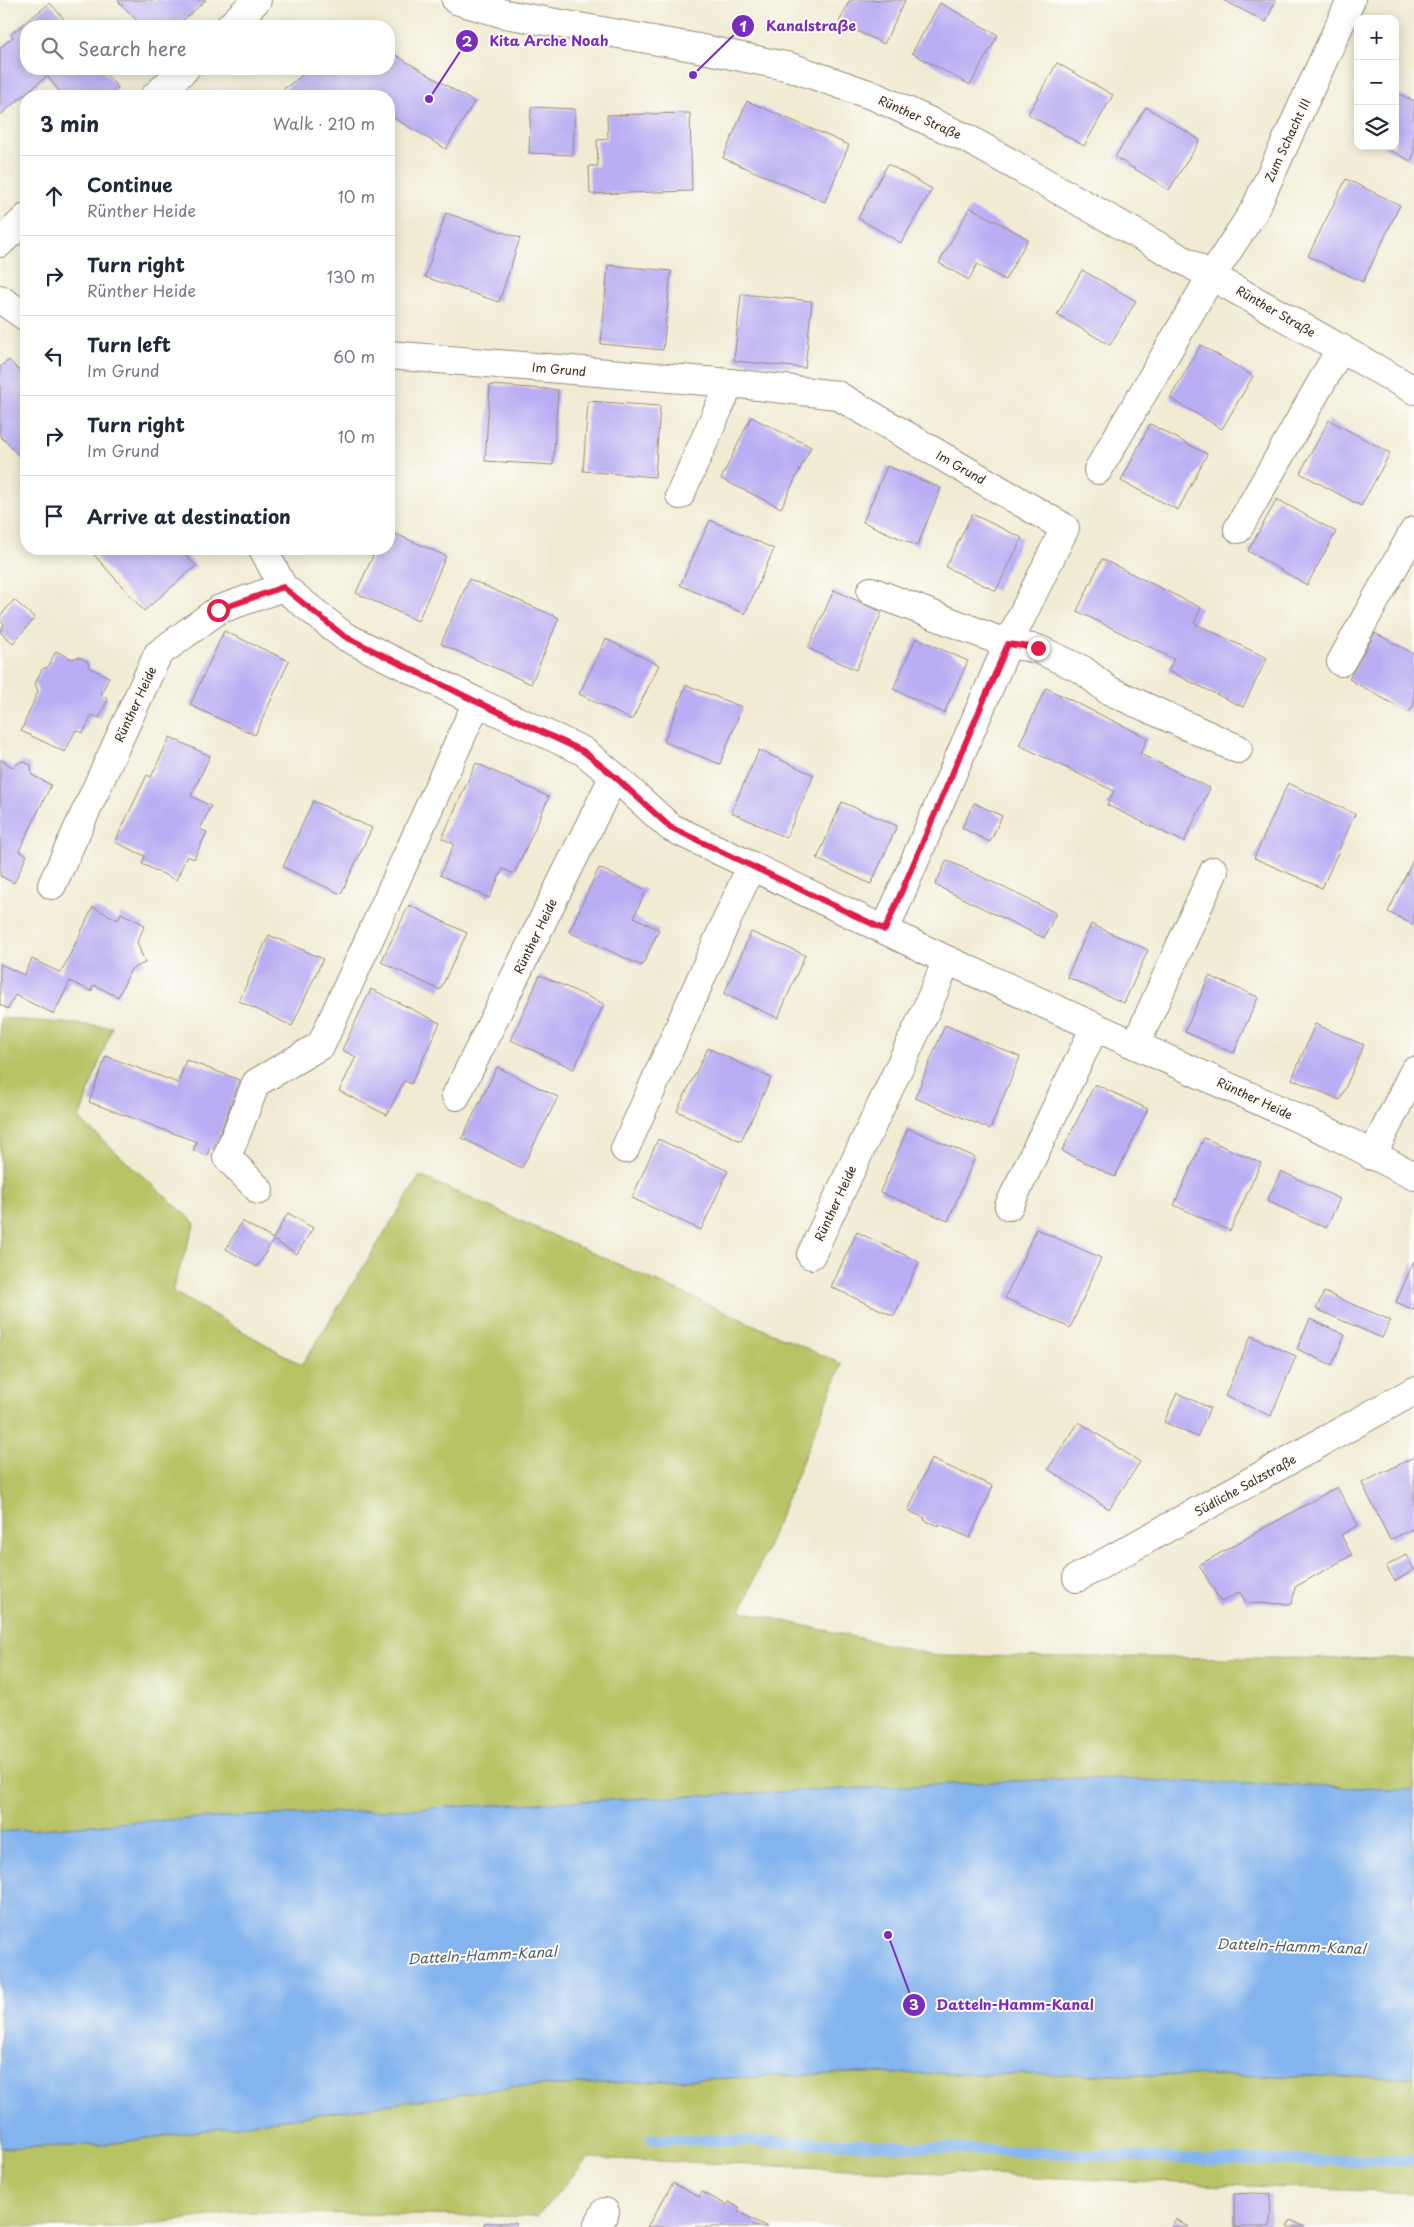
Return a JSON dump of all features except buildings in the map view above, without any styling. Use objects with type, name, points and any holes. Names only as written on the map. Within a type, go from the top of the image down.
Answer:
[{"type":"street","points":[[236,20],[257,0]]},
{"type":"street","name":"Zum Schacht III","points":[[1212,275],[1254,211],[1352,0]]},
{"type":"street","name":"Rünther Straße","points":[[461,1],[504,14],[790,66],[874,96],[968,139],[1414,390]]},
{"type":"street","points":[[161,90],[178,75]]},
{"type":"street","points":[[0,243],[20,224]]},
{"type":"street","points":[[1098,470],[1212,275]]},
{"type":"street","points":[[0,300],[20,313]]},
{"type":"street","points":[[1238,529],[1341,348]]},
{"type":"street","name":"Im Grund","points":[[395,355],[730,382],[837,395],[1065,528],[1008,644],[885,930]]},
{"type":"street","points":[[680,495],[730,382]]},
{"type":"street","points":[[1341,662],[1414,531]]},
{"type":"street","name":"Rünther Heide","points":[[266,555],[283,587],[344,636],[477,702],[583,751],[614,776],[670,827],[947,960],[1333,1134],[1372,1156],[1414,1176]]},
{"type":"street","name":"Rünther Heide","points":[[52,884],[158,654],[218,610],[283,587]]},
{"type":"street","points":[[871,591],[1008,644],[1038,648],[1083,670],[1108,690],[1238,748]]},
{"type":"street","points":[[259,1190],[227,1157],[256,1083],[322,1046],[477,702]]},
{"type":"street","name":"Rünther Heide","points":[[456,1096],[614,776]]},
{"type":"street","points":[[625,1149],[751,866]]},
{"type":"street","points":[[1136,1044],[1214,870]]},
{"type":"street","name":"Rünther Heide","points":[[811,1254],[926,1010],[947,960]]},
{"type":"street","points":[[1009,1206],[1095,1027]]},
{"type":"street","points":[[1372,1156],[1414,1071]]},
{"type":"street","name":"Südliche Salzstraße","points":[[1077,1578],[1414,1391]]},
{"type":"green space","points":[[0,1018],[112,1027],[79,1119],[195,1223],[172,1291],[302,1365],[420,1176],[842,1364],[741,1611],[937,1656],[1414,1659],[1414,1790],[1083,1778],[147,1821],[0,1832]]},
{"type":"green space","points":[[851,2073],[1414,2077],[1414,2193],[588,2158],[537,2217],[237,2212],[131,2227],[0,2227],[0,2148],[100,2145],[512,2087]]},
{"type":"water","points":[[1083,1778],[1414,1790],[1414,2077],[851,2073],[512,2087],[100,2145],[0,2148],[0,1832],[147,1821]]},
{"type":"waterway","points":[[652,2139],[832,2143],[1204,2160],[1414,2161]]},
{"type":"place","name":"Kanalstraße","points":[[693,75]]},
{"type":"place","name":"Kita Arche Noah","points":[[429,99]]},
{"type":"place","name":"Datteln-Hamm-Kanal","points":[[888,1935]]},
{"type":"route","points":[[218,610],[283,587],[344,636],[477,702],[583,751],[614,776],[670,827],[885,930],[1008,644],[1038,648]]}]
